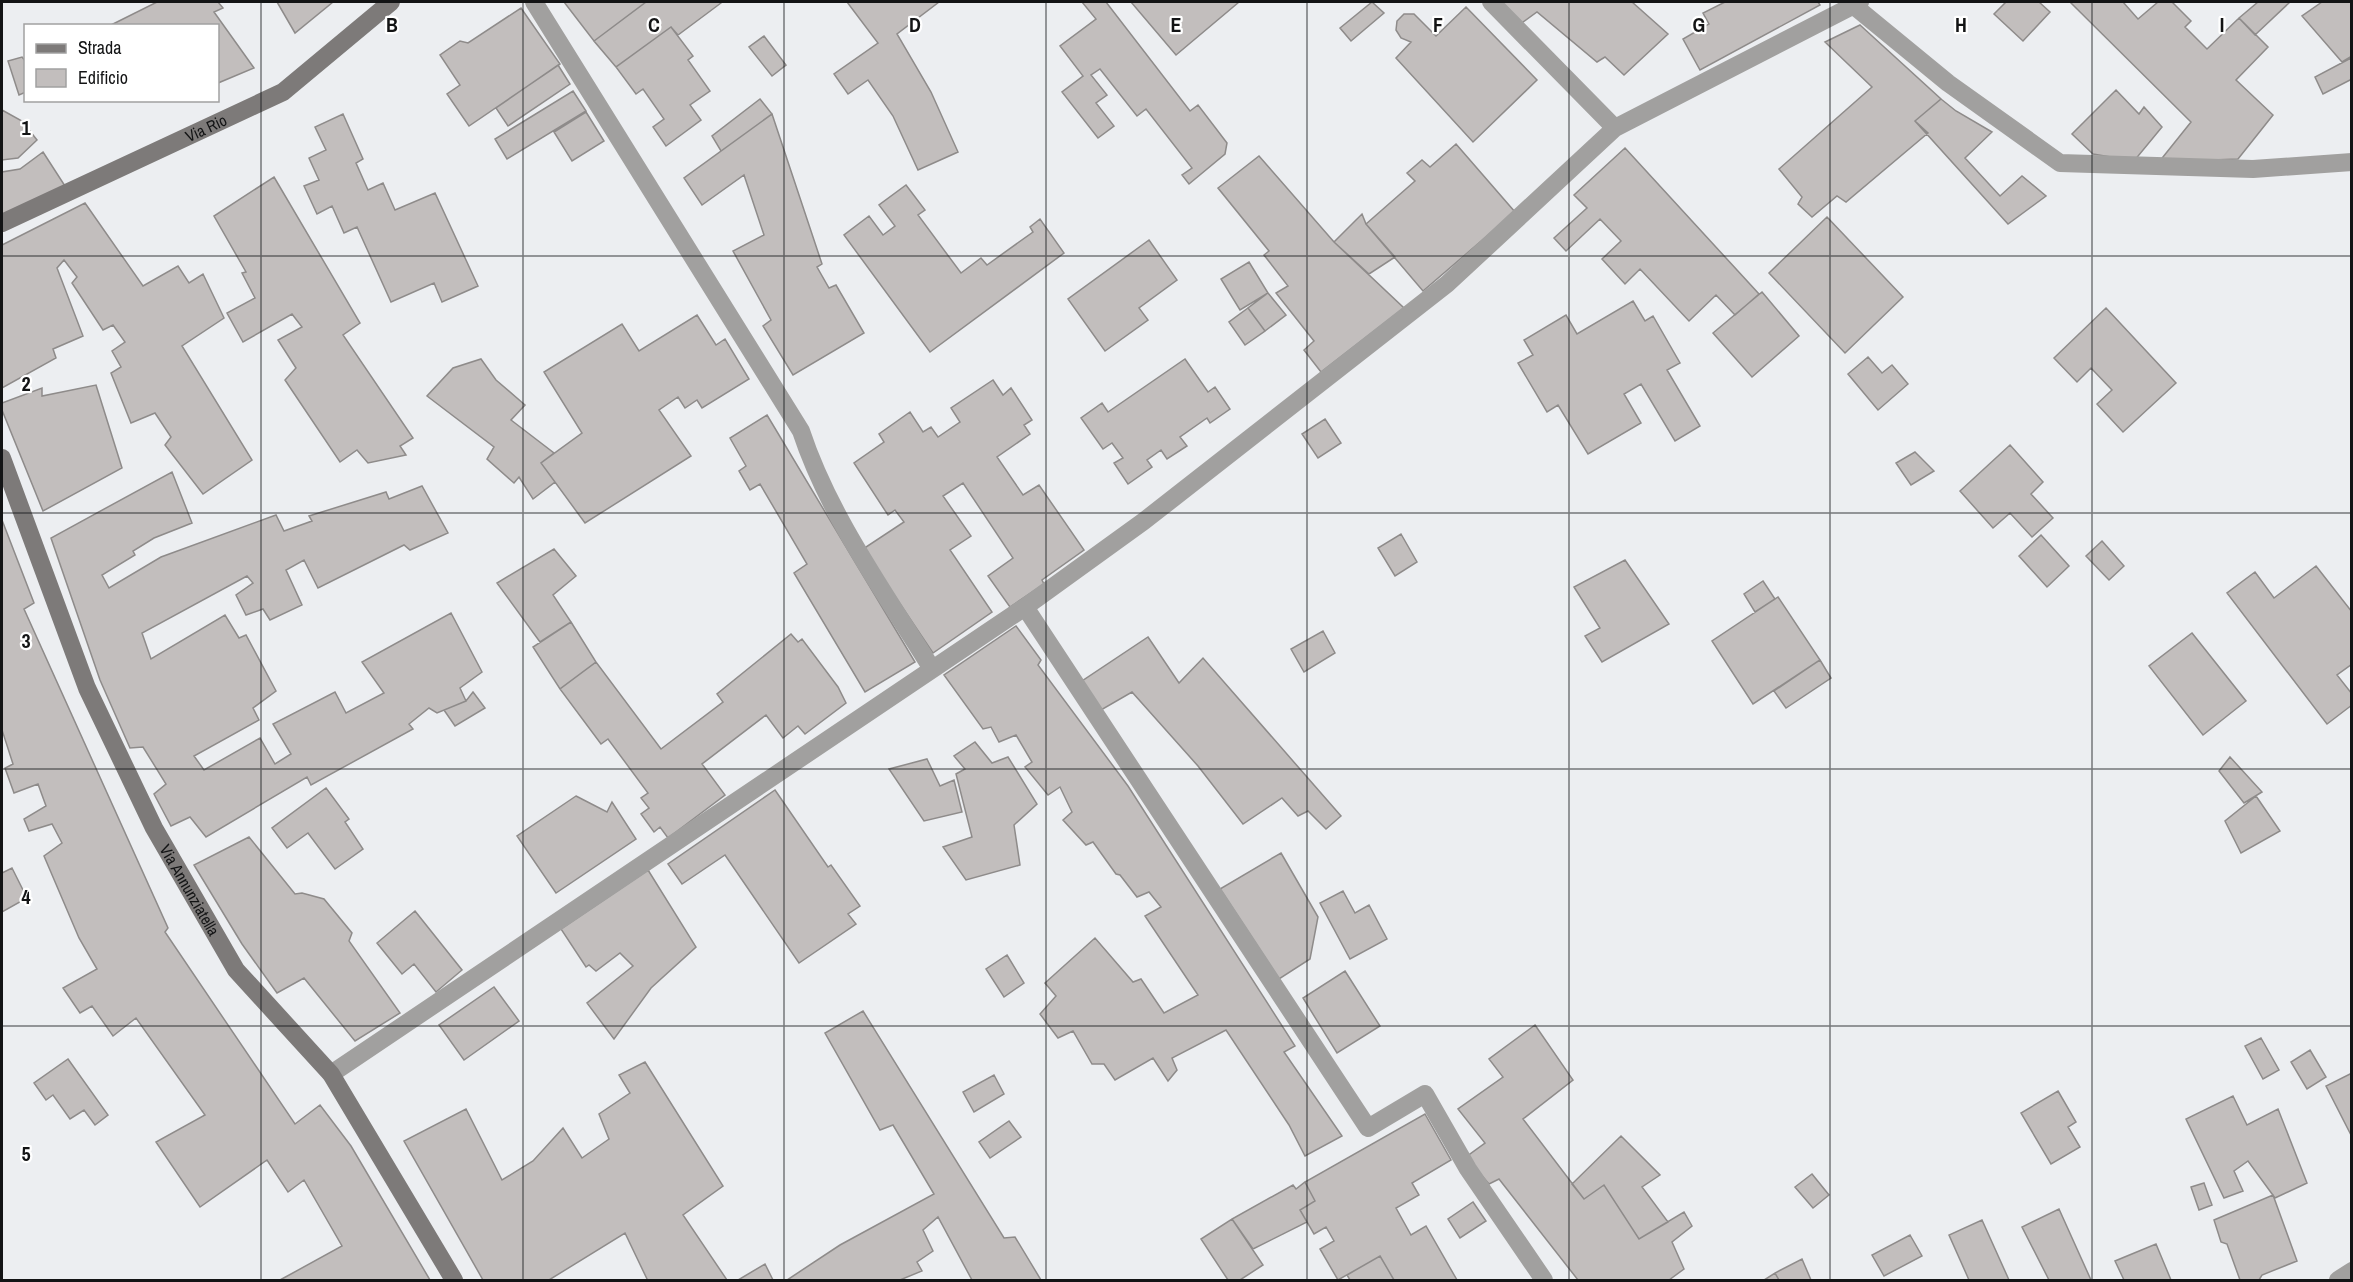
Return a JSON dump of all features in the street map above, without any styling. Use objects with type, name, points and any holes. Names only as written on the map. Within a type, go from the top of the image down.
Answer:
[{"type":"street","name":"Via Rio","points":[[2,223],[283,92],[392,2]]},
{"type":"street","points":[[534,2],[801,431],[812,463],[854,543],[932,669]]},
{"type":"street","points":[[1491,2],[1616,128]]},
{"type":"street","points":[[331,1074],[1025,607],[1144,521],[1447,284],[1616,128],[1856,3],[1948,83],[2060,163],[2253,169],[2352,162]]},
{"type":"street","name":"Via Annunziatella","points":[[2,458],[87,688],[154,828],[236,970],[331,1074],[454,1281]]},
{"type":"street","points":[[1025,607],[1368,1128],[1425,1094],[1468,1169],[1544,1281]]},
{"type":"street","points":[[2338,1281],[2352,1271]]},
{"type":"building","points":[[157,2],[218,2],[223,8],[214,12],[254,68],[219,83],[219,24],[113,24]]},
{"type":"building","points":[[277,2],[333,2],[295,33]]},
{"type":"building","points":[[564,2],[646,2],[594,41]]},
{"type":"building","points":[[646,2],[721,3],[678,35],[671,27],[616,67],[594,41]]},
{"type":"building","points":[[847,2],[939,2],[897,34],[931,92],[958,152],[918,170],[893,116],[868,80],[848,94],[834,74],[878,43]]},
{"type":"building","points":[[1082,2],[1106,2],[1190,111],[1198,105],[1227,143],[1225,154],[1189,184],[1182,175],[1192,168],[1146,109],[1137,116],[1100,69],[1091,75],[1107,95],[1096,103],[1114,126],[1098,138],[1062,92],[1083,76],[1060,46],[1096,19]]},
{"type":"building","points":[[1131,2],[1239,2],[1176,55]]},
{"type":"building","points":[[1372,2],[1384,13],[1351,41],[1340,28]]},
{"type":"building","points":[[1496,2],[1632,2],[1668,34],[1624,75],[1605,57],[1597,62],[1537,12],[1519,25]]},
{"type":"building","points":[[1725,2],[1818,2],[1820,5],[1700,70],[1683,39],[1709,24],[1703,13]]},
{"type":"building","points":[[2006,2],[2039,2],[2050,12],[2023,41],[1994,14]]},
{"type":"building","points":[[2070,2],[2123,2],[2138,19],[2158,2],[2172,2],[2191,21],[2185,27],[2207,49],[2239,18],[2268,47],[2236,80],[2273,115],[2238,159],[2159,162],[2191,122]]},
{"type":"building","points":[[2258,2],[2290,2],[2255,35],[2239,18]]},
{"type":"building","points":[[2322,2],[2352,2],[2352,56],[2342,62],[2302,16]]},
{"type":"building","points":[[1466,7],[1537,80],[1473,142],[1396,58],[1411,42],[1401,38],[1396,30],[1397,21],[1404,14],[1414,14],[1436,36]]},
{"type":"building","points":[[521,8],[560,64],[469,126],[447,94],[460,85],[440,55],[460,41],[468,43]]},
{"type":"building","points":[[1860,25],[1941,99],[1915,121],[1928,133],[1846,202],[1837,196],[1812,217],[1798,204],[1802,197],[1779,169],[1872,87],[1825,42]]},
{"type":"building","points":[[671,27],[693,56],[688,60],[710,91],[690,105],[701,120],[666,146],[653,127],[664,119],[643,89],[636,94],[616,67]]},
{"type":"building","points":[[764,36],[786,65],[772,76],[749,47]]},
{"type":"building","points":[[22,57],[24,60],[24,93],[19,95],[8,61]]},
{"type":"building","points":[[2351,58],[2352,79],[2323,94],[2315,77]]},
{"type":"building","points":[[558,65],[570,84],[508,126],[496,108]]},
{"type":"building","points":[[2116,90],[2139,114],[2144,107],[2162,127],[2134,161],[2093,154],[2072,134]]},
{"type":"building","points":[[573,91],[586,111],[507,159],[495,139]]},
{"type":"building","points":[[760,99],[772,114],[721,151],[712,136]]},
{"type":"building","points":[[1941,99],[1956,111],[1992,132],[1965,158],[2000,196],[2022,176],[2046,196],[2008,224],[1915,121]]},
{"type":"building","points":[[2,110],[22,121],[37,140],[18,158],[2,160]]},
{"type":"building","points":[[586,112],[604,141],[572,161],[554,132]]},
{"type":"building","points":[[343,114],[363,159],[356,163],[368,190],[383,183],[395,210],[435,193],[478,286],[442,302],[434,283],[391,302],[357,227],[344,233],[332,206],[317,214],[304,186],[319,180],[309,158],[326,150],[315,127]]},
{"type":"building","points":[[772,114],[822,264],[817,267],[829,288],[836,285],[864,333],[793,375],[763,326],[771,320],[733,251],[764,235],[744,175],[702,205],[684,178]]},
{"type":"building","points":[[1456,144],[1515,212],[1423,291],[1366,224],[1415,181],[1407,173],[1422,160],[1430,167]]},
{"type":"building","points":[[1625,148],[1759,294],[1735,315],[1716,295],[1689,321],[1640,269],[1625,284],[1602,259],[1621,241],[1600,219],[1566,251],[1554,238],[1587,208],[1574,195]]},
{"type":"building","points":[[43,152],[65,186],[2,217],[2,172],[20,169]]},
{"type":"building","points":[[1259,156],[1334,242],[1404,308],[1321,372],[1304,350],[1314,341],[1276,293],[1288,286],[1264,255],[1269,251],[1218,188]]},
{"type":"building","points":[[274,177],[360,323],[343,335],[413,438],[400,446],[406,455],[368,463],[357,450],[340,462],[285,380],[296,368],[278,340],[302,327],[292,314],[243,342],[227,313],[255,298],[242,273],[246,272],[214,216]]},
{"type":"building","points":[[906,185],[925,210],[918,215],[961,273],[981,258],[987,265],[1033,232],[1030,227],[1040,219],[1064,253],[930,352],[844,235],[869,216],[883,235],[895,226],[879,205]]},
{"type":"building","points":[[85,203],[143,286],[178,266],[189,283],[203,274],[224,318],[182,346],[252,460],[203,494],[165,445],[171,437],[155,413],[131,423],[111,373],[121,367],[112,351],[125,342],[113,325],[103,330],[72,283],[77,277],[64,260],[57,268],[83,336],[53,349],[56,358],[2,388],[2,245]]},
{"type":"building","points":[[1362,214],[1366,224],[1395,257],[1369,274],[1334,242]]},
{"type":"building","points":[[1827,217],[1903,297],[1845,353],[1769,273]]},
{"type":"building","points":[[1149,240],[1177,280],[1139,308],[1148,320],[1105,351],[1068,299]]},
{"type":"building","points":[[1249,262],[1268,293],[1240,310],[1221,279]]},
{"type":"building","points":[[1762,292],[1799,336],[1752,377],[1713,333]]},
{"type":"building","points":[[1268,293],[1286,315],[1265,331],[1248,308]]},
{"type":"building","points":[[1633,301],[1645,321],[1653,316],[1680,363],[1667,370],[1700,426],[1675,441],[1641,384],[1624,394],[1641,423],[1588,454],[1558,405],[1547,412],[1518,363],[1533,355],[1524,340],[1566,315],[1577,334]]},
{"type":"building","points":[[1248,308],[1265,331],[1245,345],[1229,322]]},
{"type":"building","points":[[2106,308],[2176,383],[2123,432],[2097,404],[2112,390],[2091,368],[2077,382],[2054,358]]},
{"type":"building","points":[[697,315],[716,345],[725,339],[749,379],[702,408],[697,400],[685,408],[678,397],[659,410],[691,456],[585,523],[541,463],[582,433],[544,372],[622,324],[639,351]]},
{"type":"building","points":[[1868,357],[1882,373],[1892,365],[1908,384],[1878,410],[1848,374]]},
{"type":"building","points":[[481,359],[496,380],[525,405],[511,420],[554,453],[541,463],[555,482],[533,499],[519,477],[514,483],[487,459],[494,447],[427,396],[453,368]]},
{"type":"building","points":[[1185,359],[1208,392],[1215,387],[1230,409],[1210,423],[1207,418],[1180,437],[1187,446],[1167,459],[1161,450],[1147,460],[1152,467],[1128,484],[1114,463],[1123,458],[1112,443],[1103,449],[1081,418],[1102,403],[1108,412]]},
{"type":"building","points":[[993,380],[1003,395],[1011,388],[1032,420],[1024,425],[1030,434],[997,457],[1023,495],[1039,485],[1084,550],[1042,580],[1044,584],[1010,607],[988,576],[1013,558],[963,483],[943,496],[971,536],[950,550],[992,612],[933,653],[863,549],[904,522],[895,510],[888,515],[854,463],[884,442],[879,434],[910,412],[923,432],[931,427],[938,437],[960,422],[951,408]]},
{"type":"building","points":[[96,385],[122,468],[43,511],[2,410],[2,403],[42,388],[42,396]]},
{"type":"building","points":[[767,415],[915,662],[865,692],[794,573],[807,564],[760,484],[750,490],[739,471],[746,466],[730,438]]},
{"type":"building","points":[[1325,419],[1341,443],[1318,458],[1302,434]]},
{"type":"building","points":[[2010,445],[2043,482],[2031,494],[2053,518],[2032,537],[2010,513],[1993,528],[1960,491]]},
{"type":"building","points":[[1915,452],[1934,471],[1911,485],[1896,463]]},
{"type":"building","points":[[172,472],[192,523],[154,538],[133,551],[135,555],[102,575],[109,588],[161,557],[276,515],[284,531],[312,521],[309,516],[386,492],[389,499],[422,486],[448,533],[410,550],[404,545],[318,588],[304,560],[286,570],[302,605],[270,620],[263,609],[246,615],[236,595],[253,583],[247,576],[142,633],[151,659],[225,615],[239,638],[246,635],[276,691],[253,708],[259,720],[194,756],[204,770],[260,738],[275,764],[291,754],[273,724],[335,692],[346,713],[384,693],[362,662],[451,613],[482,672],[460,688],[466,701],[437,713],[429,708],[409,724],[413,729],[311,785],[307,777],[206,837],[190,817],[171,826],[154,794],[166,784],[143,747],[130,748],[100,680],[51,538]]},
{"type":"building","points":[[2,520],[34,603],[24,609],[168,928],[165,932],[295,1124],[320,1105],[351,1146],[430,1280],[280,1280],[342,1246],[304,1180],[288,1192],[267,1160],[200,1207],[156,1142],[205,1115],[136,1018],[113,1036],[92,1006],[80,1013],[63,988],[97,969],[79,938],[44,856],[62,843],[52,824],[29,831],[24,819],[46,806],[38,784],[14,793],[5,768],[13,764],[2,730]]},
{"type":"building","points":[[1401,534],[1417,562],[1395,576],[1378,548]]},
{"type":"building","points":[[2041,535],[2069,566],[2047,587],[2019,556]]},
{"type":"building","points":[[2102,541],[2124,566],[2109,580],[2086,556]]},
{"type":"building","points":[[554,549],[576,576],[553,595],[571,622],[540,642],[497,583]]},
{"type":"building","points":[[1625,560],[1669,624],[1602,662],[1585,636],[1600,628],[1574,587]]},
{"type":"building","points":[[2316,566],[2352,612],[2352,664],[2337,675],[2352,694],[2352,705],[2327,724],[2227,593],[2255,572],[2274,598]]},
{"type":"building","points":[[1763,581],[1775,599],[1755,612],[1744,594]]},
{"type":"building","points":[[1778,597],[1820,660],[1753,704],[1712,641]]},
{"type":"building","points":[[571,622],[596,662],[560,689],[533,647]]},
{"type":"building","points":[[1016,626],[1041,660],[1038,665],[1128,786],[1295,1046],[1284,1052],[1342,1136],[1305,1156],[1289,1125],[1226,1030],[1172,1058],[1177,1070],[1168,1081],[1153,1058],[1115,1080],[1104,1064],[1092,1064],[1073,1031],[1058,1038],[1040,1014],[1056,996],[1045,983],[1095,938],[1133,982],[1141,979],[1164,1013],[1198,995],[1145,916],[1161,907],[1149,892],[1137,897],[1120,875],[1116,874],[1093,842],[1086,845],[1063,820],[1072,812],[1060,787],[1048,795],[1025,767],[1032,762],[1016,735],[999,742],[991,727],[983,729],[944,675]]},
{"type":"building","points":[[1323,631],[1335,653],[1304,672],[1291,649]]},
{"type":"building","points":[[2192,633],[2246,701],[2203,735],[2149,666]]},
{"type":"building","points":[[791,634],[798,642],[802,639],[838,687],[846,703],[805,734],[798,726],[783,738],[766,715],[702,764],[725,795],[668,838],[660,827],[654,832],[641,814],[649,808],[641,798],[648,793],[608,739],[601,744],[560,689],[596,662],[661,749],[723,702],[717,694]]},
{"type":"building","points":[[1148,637],[1179,683],[1203,658],[1341,816],[1326,829],[1308,811],[1298,816],[1282,798],[1243,824],[1198,766],[1132,692],[1101,710],[1082,681]]},
{"type":"building","points":[[1820,660],[1831,678],[1786,708],[1774,691]]},
{"type":"building","points":[[473,692],[485,708],[455,726],[444,710],[466,701]]},
{"type":"building","points":[[975,742],[992,763],[1008,757],[1037,804],[1014,825],[1020,865],[966,880],[943,847],[972,837],[956,774],[965,769],[954,756]]},
{"type":"building","points":[[2230,757],[2262,792],[2244,803],[2219,771]]},
{"type":"building","points":[[927,759],[940,786],[954,780],[962,812],[924,821],[889,769]]},
{"type":"building","points":[[326,788],[349,819],[345,822],[363,849],[335,869],[308,833],[287,848],[272,828]]},
{"type":"building","points":[[775,790],[828,867],[831,865],[860,906],[848,914],[856,924],[799,963],[725,855],[682,884],[668,864]]},
{"type":"building","points":[[576,796],[607,812],[612,802],[636,839],[556,893],[517,836]]},
{"type":"building","points":[[2256,796],[2280,831],[2241,853],[2225,821]]},
{"type":"building","points":[[249,837],[295,894],[302,893],[324,899],[352,933],[349,941],[400,1013],[355,1041],[304,978],[277,993],[242,944],[194,865]]},
{"type":"building","points":[[1281,853],[1318,917],[1310,959],[1279,979],[1220,889]]},
{"type":"building","points":[[12,868],[27,898],[2,912],[2,873]]},
{"type":"building","points":[[648,870],[696,947],[651,988],[614,1039],[587,1003],[633,966],[620,953],[596,971],[589,965],[586,967],[561,929]]},
{"type":"building","points":[[1343,891],[1355,913],[1369,905],[1387,939],[1350,959],[1320,903]]},
{"type":"building","points":[[415,911],[462,970],[436,992],[414,964],[402,974],[377,943]]},
{"type":"building","points":[[1007,955],[1024,983],[1004,997],[986,969]]},
{"type":"building","points":[[1345,971],[1380,1026],[1337,1053],[1303,998]]},
{"type":"building","points":[[494,987],[519,1021],[464,1060],[439,1025]]},
{"type":"building","points":[[863,1011],[1004,1238],[1015,1237],[1041,1280],[972,1280],[938,1217],[923,1230],[933,1251],[917,1262],[922,1271],[900,1280],[787,1280],[840,1245],[934,1194],[893,1125],[880,1130],[825,1033]]},
{"type":"building","points":[[1535,1025],[1573,1080],[1523,1119],[1584,1199],[1604,1185],[1639,1239],[1684,1212],[1692,1226],[1672,1242],[1684,1269],[1669,1280],[1578,1280],[1499,1179],[1489,1184],[1466,1157],[1485,1143],[1458,1109],[1503,1077],[1489,1059]]},
{"type":"building","points":[[2261,1038],[2279,1070],[2263,1079],[2245,1046]]},
{"type":"building","points":[[2310,1050],[2326,1077],[2307,1089],[2291,1062]]},
{"type":"building","points":[[68,1059],[108,1115],[95,1125],[84,1110],[70,1119],[53,1095],[46,1100],[34,1083]]},
{"type":"building","points":[[645,1062],[723,1186],[683,1215],[727,1280],[645,1280],[647,1279],[625,1233],[549,1280],[483,1280],[404,1141],[466,1109],[502,1180],[533,1161],[563,1128],[582,1158],[609,1139],[599,1114],[630,1093],[619,1075]]},
{"type":"building","points":[[2352,1073],[2352,1137],[2326,1086]]},
{"type":"building","points":[[994,1075],[1004,1094],[974,1112],[963,1092]]},
{"type":"building","points":[[2058,1091],[2076,1122],[2068,1127],[2080,1147],[2051,1164],[2021,1113]]},
{"type":"building","points":[[2233,1096],[2247,1125],[2278,1109],[2307,1183],[2275,1198],[2248,1161],[2234,1171],[2243,1191],[2224,1198],[2186,1119]]},
{"type":"building","points":[[1425,1114],[1451,1160],[1412,1183],[1419,1195],[1396,1208],[1411,1235],[1426,1226],[1457,1280],[1394,1280],[1380,1256],[1338,1280],[1320,1249],[1334,1241],[1326,1227],[1314,1234],[1300,1210],[1315,1201],[1305,1182]]},
{"type":"building","points":[[1009,1121],[1021,1137],[990,1158],[979,1142]]},
{"type":"building","points":[[1621,1136],[1660,1175],[1642,1187],[1668,1222],[1639,1239],[1604,1185],[1584,1199],[1572,1184]]},
{"type":"building","points":[[1812,1174],[1829,1195],[1813,1208],[1795,1187]]},
{"type":"building","points":[[1305,1182],[1315,1201],[1300,1210],[1307,1222],[1253,1249],[1232,1219],[1293,1185],[1296,1189]]},
{"type":"building","points":[[2204,1183],[2212,1205],[2199,1210],[2191,1187]]},
{"type":"building","points":[[2273,1195],[2297,1261],[2262,1275],[2259,1280],[2240,1280],[2227,1244],[2221,1242],[2214,1220]]},
{"type":"building","points":[[1473,1202],[1486,1221],[1460,1238],[1448,1219]]},
{"type":"building","points":[[2059,1209],[2091,1280],[2049,1280],[2022,1227]]},
{"type":"building","points":[[1232,1219],[1263,1265],[1240,1280],[1228,1280],[1201,1239]]},
{"type":"building","points":[[1982,1220],[2009,1280],[1969,1280],[1949,1235]]},
{"type":"building","points":[[1910,1235],[1922,1256],[1884,1276],[1872,1255]]},
{"type":"building","points":[[2156,1244],[2171,1280],[2124,1280],[2115,1261]]},
{"type":"building","points":[[1380,1256],[1394,1280],[1350,1280],[1347,1275]]},
{"type":"building","points":[[1802,1259],[1811,1280],[1779,1280],[1775,1273]]},
{"type":"building","points":[[765,1264],[773,1280],[738,1280]]},
{"type":"building","points":[[1775,1273],[1779,1280],[1764,1280]]}]
